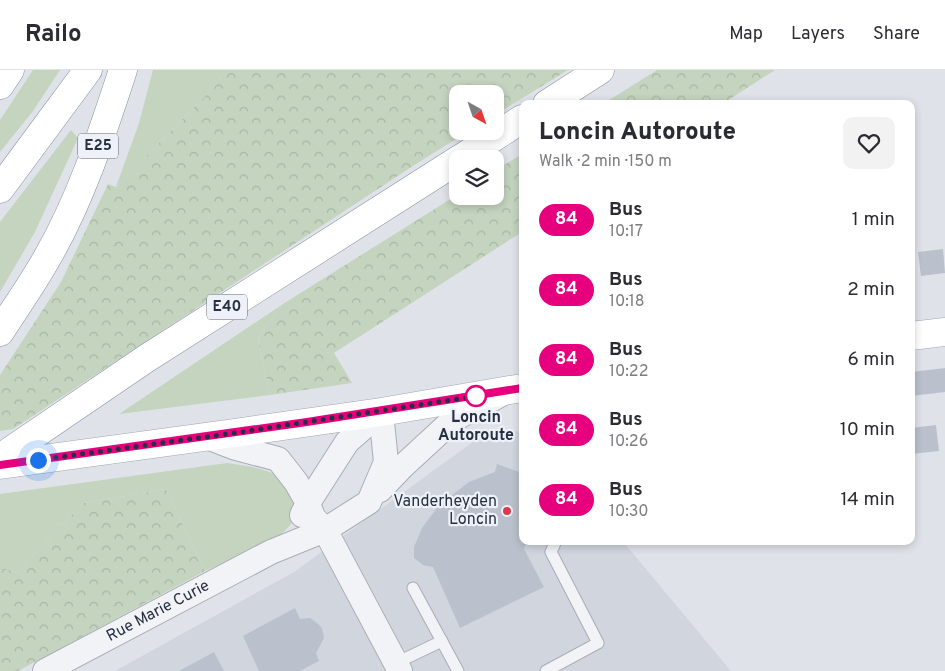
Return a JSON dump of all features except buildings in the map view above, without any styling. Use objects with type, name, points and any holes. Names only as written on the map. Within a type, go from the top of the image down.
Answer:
[{"type":"main road","points":[[0,85],[10,70]]},
{"type":"main road","points":[[0,190],[88,70]]},
{"type":"main road","name":"E25","points":[[0,332],[47,258],[67,219],[99,144],[123,70]]},
{"type":"main road","points":[[553,100],[600,70]]},
{"type":"main road","name":"E40","points":[[474,150],[519,121]]},
{"type":"main road","name":"E40","points":[[0,458],[147,358],[449,166]]},
{"type":"main road","points":[[915,336],[945,332]]},
{"type":"main road","points":[[0,465],[381,412],[516,389]]},
{"type":"street","points":[[271,552],[325,530],[369,502],[402,467],[454,419],[516,389]]},
{"type":"street","points":[[369,502],[386,462],[381,412]]},
{"type":"street","points":[[271,552],[295,528],[308,503],[347,442],[381,412]]},
{"type":"street","points":[[207,436],[236,448],[278,459],[296,482],[314,517],[325,530],[398,667]]},
{"type":"street","name":"Rue Marie Curie","points":[[45,671],[271,552]]},
{"type":"lane","points":[[546,671],[598,643],[551,552],[554,545]]},
{"type":"lane","points":[[414,588],[458,671]]},
{"type":"lane","points":[[398,667],[442,641]]},
{"type":"shaded area","points":[[519,431],[519,545],[626,545],[731,671],[115,671],[294,572],[485,433]]},
{"type":"green space","points":[[33,70],[60,70],[33,111],[0,152],[0,120]]},
{"type":"green space","points":[[153,70],[224,70],[217,84],[116,187],[139,123]]},
{"type":"green space","points":[[224,70],[568,70],[504,109],[504,85],[449,85],[449,140],[455,140],[13,429],[0,431],[0,375],[61,282],[108,184],[116,187],[217,84]]},
{"type":"green space","points":[[657,70],[775,70],[728,100],[609,100]]},
{"type":"green space","points":[[71,130],[78,138],[35,232],[0,292],[0,222]]},
{"type":"green space","points":[[519,156],[519,234],[334,353],[352,383],[270,395],[258,338],[283,304],[449,200],[449,205],[504,205],[504,165]]},
{"type":"green space","points":[[283,304],[258,338],[270,395],[119,414]]},
{"type":"green space","points":[[227,463],[264,470],[281,478],[288,485],[293,493],[297,513],[291,524],[276,540],[205,571],[166,489],[83,503],[17,573],[0,567],[0,494]]},
{"type":"green space","points":[[166,489],[205,571],[18,671],[0,671],[0,567],[17,573],[83,503]]},
{"type":"bus line","name":"84","points":[[0,465],[381,412],[519,388]]},
{"type":"place","name":"Loncin Autoroute","points":[[476,396]]},
{"type":"place","name":"Vanderheyden Loncin","points":[[507,511]]},
{"type":"route","points":[[38,460],[381,412],[484,395],[476,396]]}]
